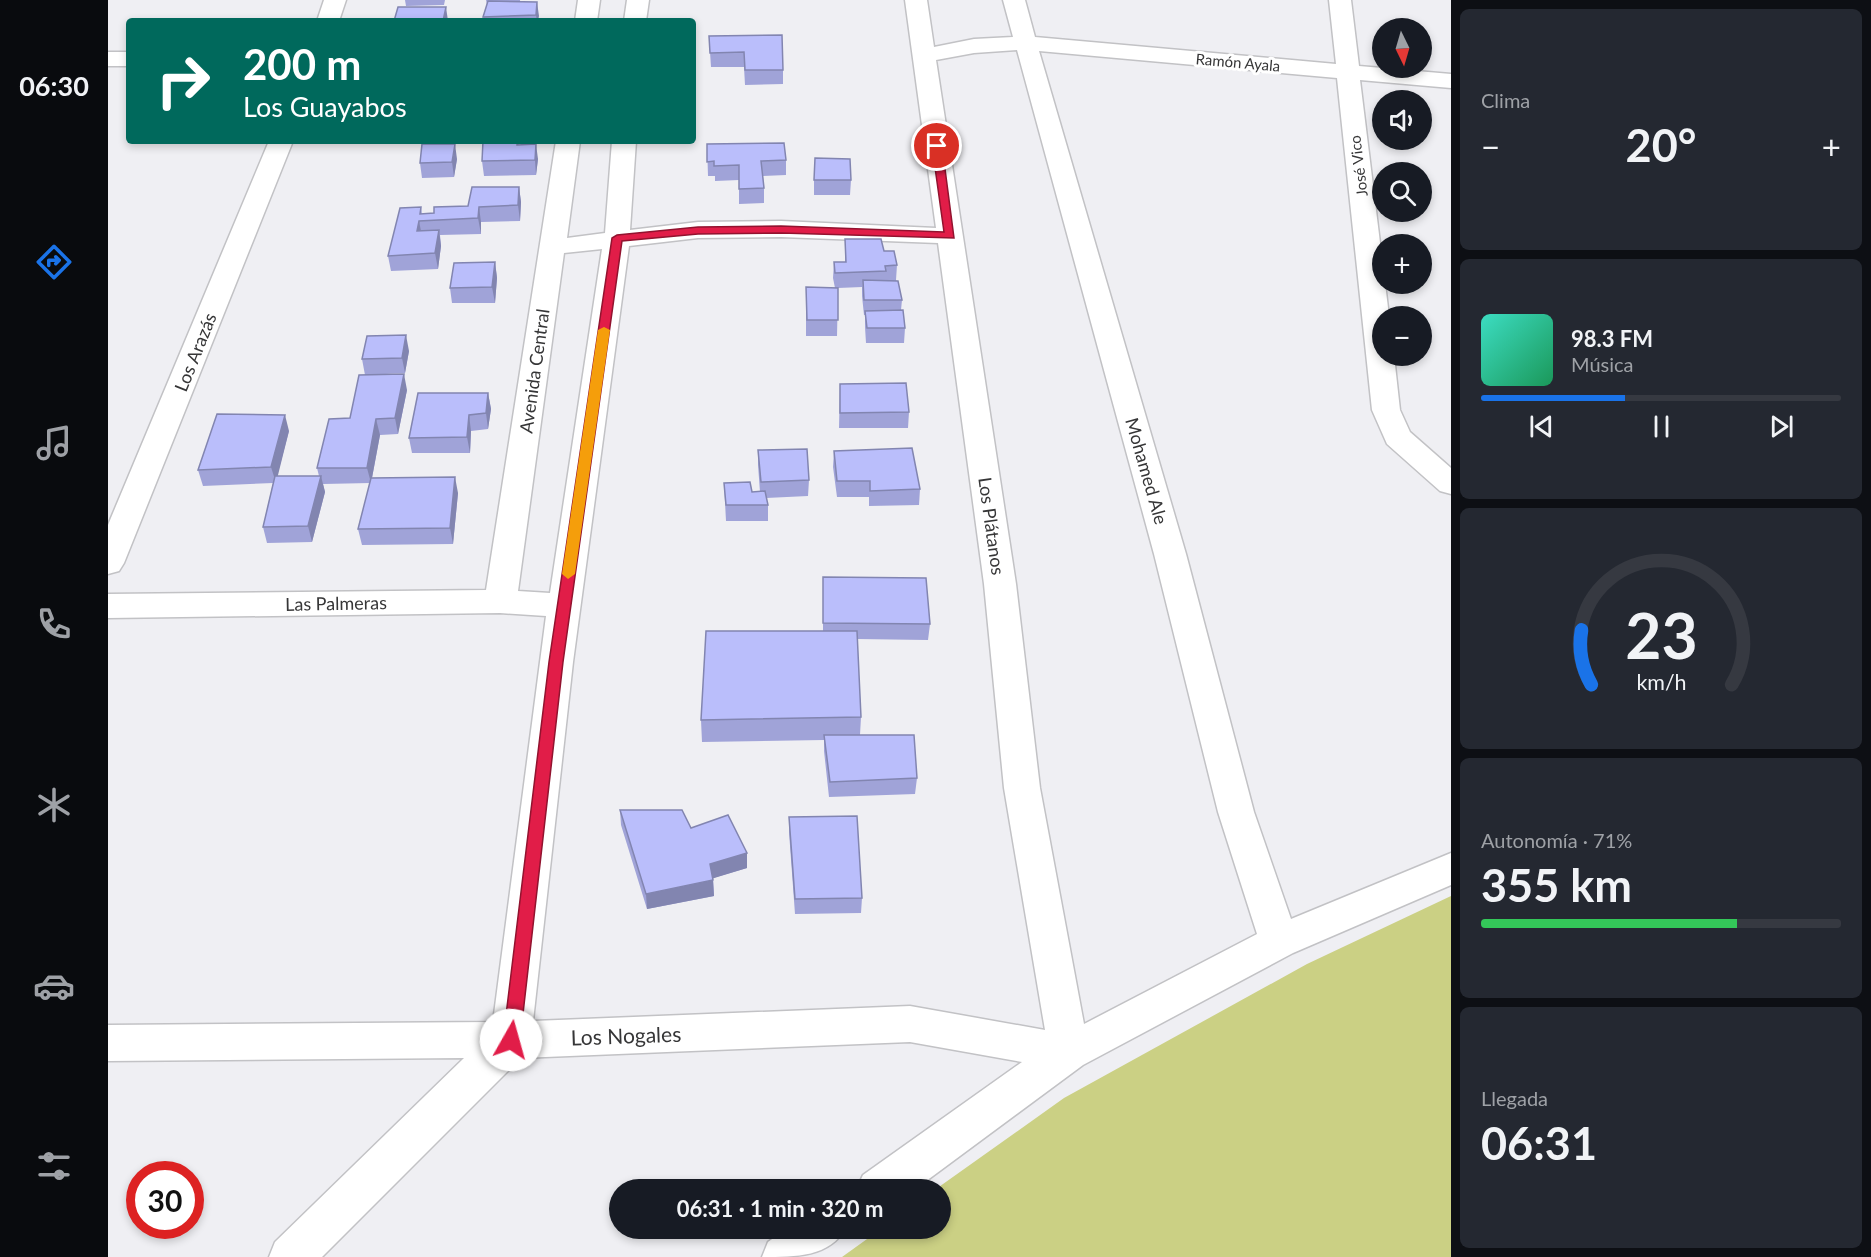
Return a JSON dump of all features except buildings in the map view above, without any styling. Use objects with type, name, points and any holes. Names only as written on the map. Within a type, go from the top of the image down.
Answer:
[{"type":"street","points":[[329,18],[335,0]]},
{"type":"street","points":[[586,18],[589,0]]},
{"type":"street","points":[[635,18],[638,0]]},
{"type":"street","name":"Los Plátanos","points":[[916,0],[1000,585],[1022,788],[1069,1052]]},
{"type":"street","name":"Mohamed Ale","points":[[1014,0],[1170,554],[1236,812],[1279,941]]},
{"type":"street","name":"José Vico","points":[[1340,0],[1386,410],[1397,437],[1451,484]]},
{"type":"street","name":"Ramón Ayala","points":[[924,56],[968,46],[1026,43],[1451,81]]},
{"type":"street","points":[[108,59],[126,59]]},
{"type":"street","name":"Los Arazás","points":[[108,563],[281,144]]},
{"type":"street","name":"Avenida Central","points":[[500,601],[568,144]]},
{"type":"street","points":[[291,1257],[511,1040],[564,606],[617,238],[624,144]]},
{"type":"street","points":[[552,247],[698,230],[781,229],[950,236]]},
{"type":"street","name":"Las Palmeras","points":[[108,606],[500,601],[564,606]]},
{"type":"street","points":[[893,1179],[1069,1052],[1279,941],[1451,868]]},
{"type":"street","name":"Los Nogales","points":[[108,1043],[511,1040],[910,1024],[1069,1052]]},
{"type":"street","points":[[784,1257],[809,1239]]},
{"type":"green space","points":[[1451,896],[1451,1257],[842,1257],[867,1239],[951,1239],[950,1179],[1064,1098],[1307,964]]},
{"type":"slow traffic","points":[[568,574],[604,330]]},
{"type":"route","points":[[511,1040],[556,662],[617,238],[698,230],[781,229],[950,236],[937,146]]}]
